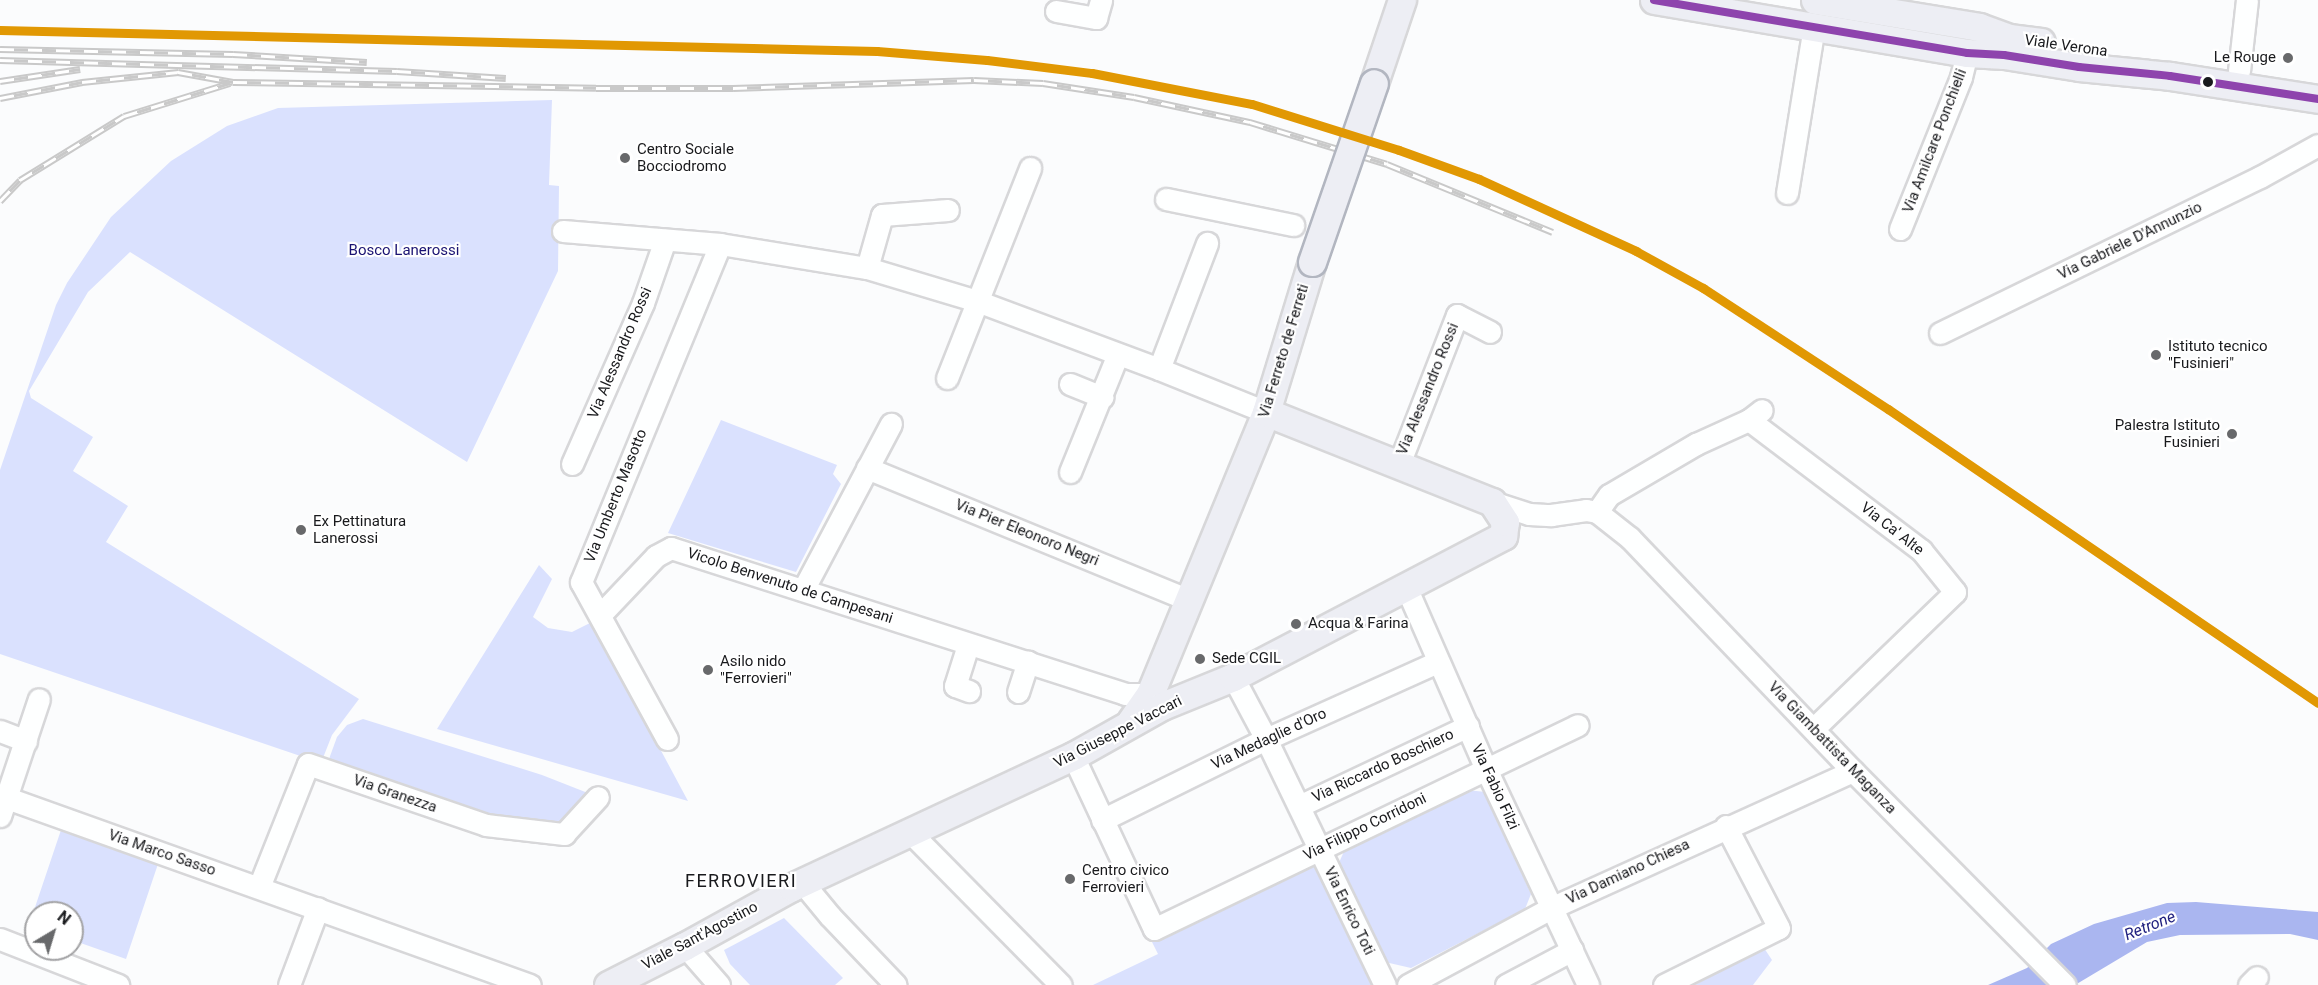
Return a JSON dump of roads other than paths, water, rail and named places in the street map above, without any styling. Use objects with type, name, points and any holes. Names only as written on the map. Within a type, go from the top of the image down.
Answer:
[{"type":"main road","name":"Viale Verona","points":[[1654,0],[1979,27],[2009,38],[2318,83]]},
{"type":"main road","name":"Via Ferreto de Ferreti","points":[[1128,724],[1156,700],[1187,599],[1266,412],[1312,261],[1402,4]]},
{"type":"main road","name":"Viale Verona","points":[[1815,13],[1967,53],[2004,55],[2079,67],[2170,76],[2318,99]]},
{"type":"main road","name":"Via Alessandro Rossi","points":[[1266,412],[1492,502]]},
{"type":"main road","points":[[1492,502],[1505,522],[1503,536]]},
{"type":"main road","name":"Via Giuseppe Vaccari","points":[[1156,700],[1233,677],[1503,536]]},
{"type":"main road","name":"Via Giuseppe Vaccari","points":[[797,884],[1073,756],[1128,724]]},
{"type":"main road","name":"Viale Sant'Agostino","points":[[608,985],[685,946],[797,884]]},
{"type":"street","points":[[1056,11],[1096,18],[1101,0]]},
{"type":"street","points":[[2239,71],[2247,0]]},
{"type":"street","points":[[1787,193],[1815,13]]},
{"type":"street","name":"Via Amilcare Ponchielli","points":[[1900,229],[1961,77],[1967,53]]},
{"type":"street","name":"Via Gabriele D'Annunzio","points":[[1940,333],[2260,177],[2318,145]]},
{"type":"street","points":[[947,378],[1030,168]]},
{"type":"street","points":[[1166,198],[1293,225]]},
{"type":"street","points":[[867,268],[882,215],[948,210]]},
{"type":"street","name":"Via Alessandro Rossi","points":[[563,231],[720,244],[867,268],[976,301],[1160,369],[1266,412]]},
{"type":"street","name":"Via Alessandro Rossi","points":[[572,464],[643,303],[665,240]]},
{"type":"street","points":[[1160,369],[1207,243]]},
{"type":"street","name":"Via Umberto Masotto","points":[[667,739],[580,582],[720,244]]},
{"type":"street","name":"Via Alessandro Rossi","points":[[1398,464],[1457,315],[1490,332]]},
{"type":"street","points":[[1070,472],[1118,354]]},
{"type":"street","points":[[1070,384],[1102,397]]},
{"type":"street","name":"Via Ca' Alte","points":[[1597,512],[1609,495],[1696,444],[1756,415],[1921,550],[1955,592],[1813,729]]},
{"type":"street","points":[[803,590],[891,424]]},
{"type":"street","name":"Via Pier Eleonoro Negri","points":[[867,468],[1187,599]]},
{"type":"street","points":[[1492,502],[1528,514],[1551,515],[1586,510],[1597,512]]},
{"type":"street","name":"Via Giambattista Maganza","points":[[1597,512],[1630,538],[1852,771],[2065,985]]},
{"type":"street","points":[[1503,536],[1551,515]]},
{"type":"street","name":"Vicolo Benvenuto de Campesani","points":[[600,615],[656,556],[671,548],[968,645],[1125,694],[1156,700]]},
{"type":"street","name":"Via Fabio Filzi","points":[[1406,587],[1437,662],[1588,985]]},
{"type":"street","points":[[968,645],[955,686],[969,691]]},
{"type":"street","points":[[1018,692],[1028,662]]},
{"type":"street","name":"Via Medaglie d'Oro","points":[[1102,820],[1266,739],[1437,662]]},
{"type":"street","name":"Via Enrico Toti","points":[[1233,677],[1266,739],[1385,985]]},
{"type":"street","points":[[3,807],[39,699]]},
{"type":"street","name":"Via Riccardo Boschiero","points":[[1299,806],[1468,726]]},
{"type":"street","name":"Via Filippo Corridoni","points":[[1102,820],[1154,929],[1577,726]]},
{"type":"street","points":[[0,731],[26,741]]},
{"type":"street","points":[[1073,756],[1102,820]]},
{"type":"street","name":"Via Granezza","points":[[259,887],[308,764],[486,825],[564,834],[598,797]]},
{"type":"street","name":"Via Damiano Chiesa","points":[[1408,985],[1553,907],[1726,826],[1852,771]]},
{"type":"street","name":"Via Marco Sasso","points":[[3,807],[259,887],[530,985]]},
{"type":"street","points":[[1664,985],[1779,928],[1726,826]]},
{"type":"street","points":[[909,831],[1061,985]]},
{"type":"street","points":[[797,884],[896,985]]},
{"type":"street","points":[[289,985],[318,908]]},
{"type":"street","points":[[0,939],[114,984]]},
{"type":"street","points":[[685,946],[719,985]]},
{"type":"street","points":[[1506,985],[1572,950]]},
{"type":"water","name":"Retrone","points":[[2196,902],[2318,912],[2318,940],[2290,934],[2180,935],[2147,942],[2075,985],[1988,985],[2027,968],[2051,944],[2094,924],[2167,903]]},
{"type":"railway","points":[[0,49],[233,54],[367,62]]},
{"type":"railway","points":[[0,60],[397,71],[506,78]]},
{"type":"railway","points":[[0,81],[80,69]]},
{"type":"railway","points":[[0,98],[82,82],[178,72],[233,82],[596,88],[733,88],[974,80],[1043,83],[1134,97],[1250,122],[1387,164],[1553,232]]},
{"type":"railway","points":[[0,201],[20,180],[124,116],[230,83]]},
{"type":"place","name":"Le Rouge","points":[[2288,58]]},
{"type":"place","name":"Centro Sociale Bocciodromo","points":[[625,158]]},
{"type":"place","name":"Istituto tecnico \"Fusinieri\"","points":[[2156,355]]},
{"type":"place","name":"Palestra Istituto Fusinieri","points":[[2232,434]]},
{"type":"place","name":"Ex Pettinatura Lanerossi","points":[[301,530]]},
{"type":"place","name":"Acqua & Farina","points":[[1296,624]]},
{"type":"place","name":"Sede CGIL","points":[[1200,659]]},
{"type":"place","name":"Asilo nido \"Ferrovieri\"","points":[[708,670]]},
{"type":"place","name":"Centro civico Ferrovieri","points":[[1070,879]]},
{"type":"district","name":"FERROVIERI","points":[[741,881]]},
{"type":"park label","name":"Bosco Lanerossi","points":[[404,251]]}]
